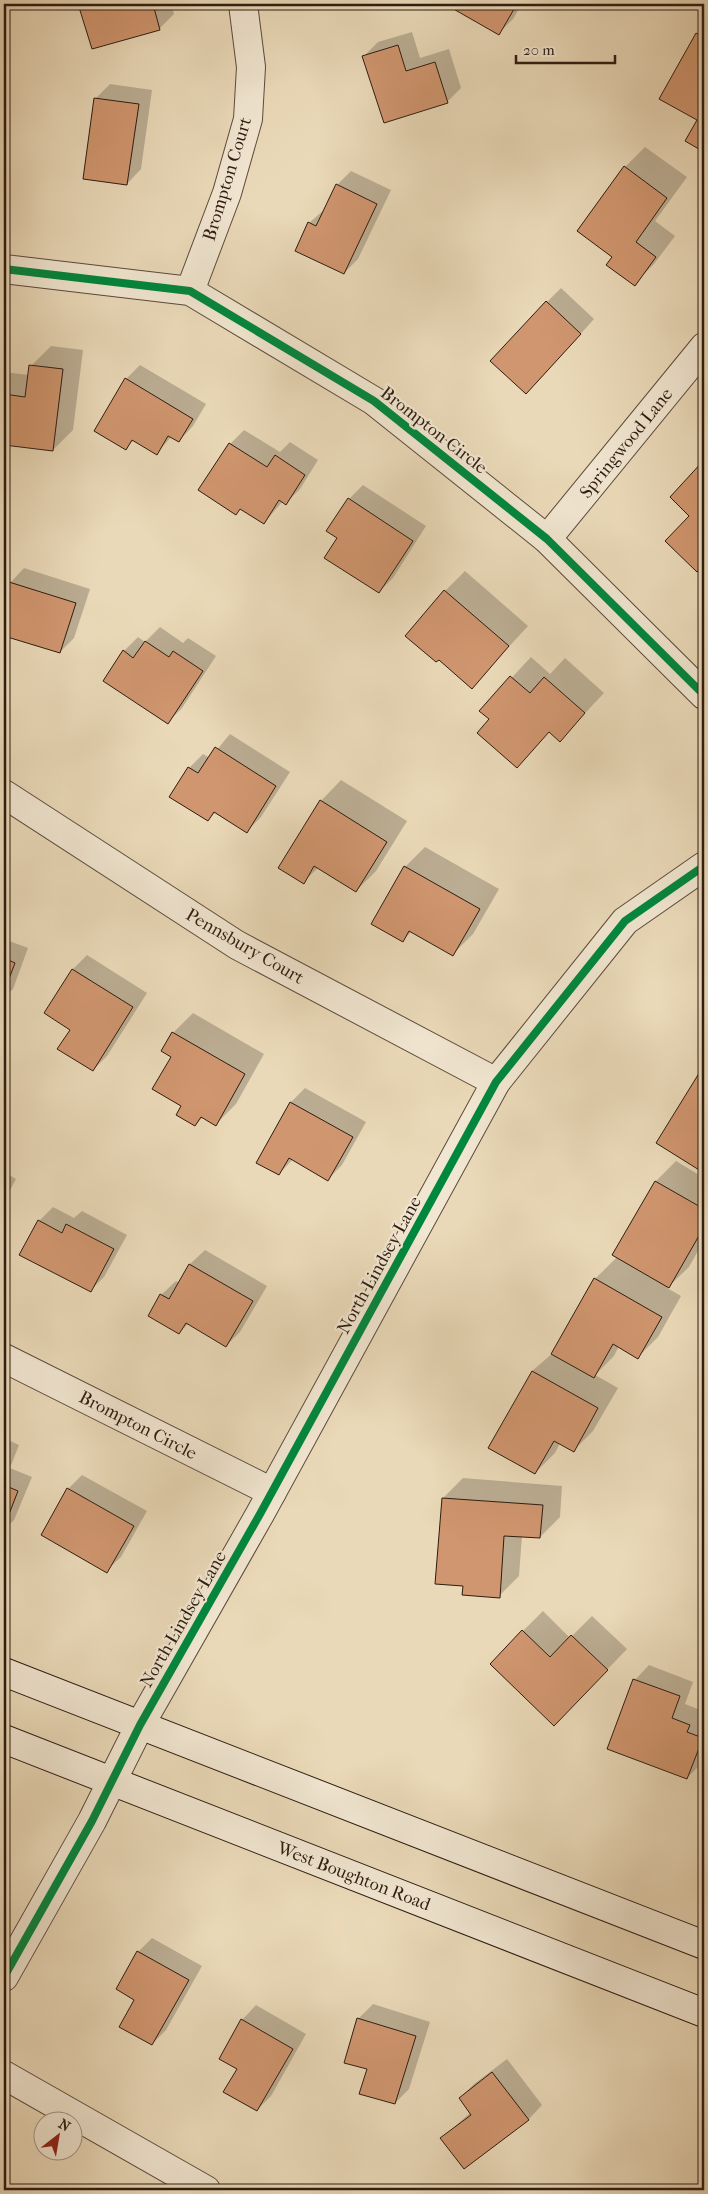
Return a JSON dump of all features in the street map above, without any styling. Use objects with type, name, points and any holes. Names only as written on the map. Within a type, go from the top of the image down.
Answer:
[{"type":"street","name":"Brompton Court","points":[[190,291],[227,193],[248,119],[251,67],[243,4]]},
{"type":"street","name":"Brompton Circle","points":[[4,269],[190,291],[374,401],[547,538],[704,695]]},
{"type":"street","name":"Springwood Lane","points":[[547,538],[704,347]]},
{"type":"street","name":"Pennsbury Court","points":[[4,794],[237,945],[496,1082]]},
{"type":"street","name":"North Lindsey Lane","points":[[113,1781],[140,1725],[272,1492],[496,1082],[624,921],[704,866]]},
{"type":"street","name":"Brompton Circle","points":[[4,1358],[272,1492]]},
{"type":"street","points":[[4,1672],[704,1945]]},
{"type":"street","name":"West Boughton Road","points":[[4,1739],[704,2013]]},
{"type":"street","points":[[4,1978],[113,1781]]},
{"type":"street","points":[[4,2076],[206,2190]]},
{"type":"building","points":[[78,4],[153,4],[160,30],[92,49]]},
{"type":"building","points":[[452,4],[517,4],[499,35],[450,7]]},
{"type":"building","points":[[696,33],[704,38],[704,152],[685,141],[697,120],[659,99]]},
{"type":"building","points":[[398,45],[406,71],[435,62],[448,103],[384,123],[362,56]]},
{"type":"building","points":[[94,98],[139,104],[127,185],[83,179]]},
{"type":"building","points":[[624,166],[667,198],[636,242],[656,257],[635,286],[606,265],[612,257],[577,231]]},
{"type":"building","points":[[336,184],[377,204],[344,274],[295,251],[308,222],[316,226]]},
{"type":"building","points":[[546,301],[581,334],[526,394],[490,361]]},
{"type":"building","points":[[29,365],[63,369],[53,451],[4,445],[4,394],[25,397]]},
{"type":"building","points":[[125,378],[193,419],[179,442],[168,436],[157,455],[132,440],[126,450],[94,431]]},
{"type":"building","points":[[229,443],[267,467],[275,455],[305,475],[286,505],[279,500],[264,524],[240,509],[236,515],[198,490]]},
{"type":"building","points":[[704,460],[704,564],[697,572],[665,541],[689,516],[670,497]]},
{"type":"building","points":[[348,498],[413,541],[379,593],[324,558],[337,538],[326,531]]},
{"type":"building","points":[[9,582],[76,603],[60,653],[4,636],[4,597]]},
{"type":"building","points":[[444,590],[509,646],[472,689],[439,660],[436,662],[405,636]]},
{"type":"building","points":[[145,641],[169,657],[173,651],[203,671],[168,724],[103,681],[123,650],[133,658]]},
{"type":"building","points":[[510,676],[530,693],[544,677],[585,713],[560,742],[549,732],[517,768],[477,733],[489,719],[479,711]]},
{"type":"building","points":[[215,747],[276,786],[247,833],[214,812],[208,821],[169,797],[188,767],[198,773]]},
{"type":"building","points":[[320,800],[387,842],[356,892],[314,866],[304,884],[278,868]]},
{"type":"building","points":[[404,866],[480,909],[453,956],[409,931],[403,942],[371,924]]},
{"type":"building","points":[[4,958],[15,963],[4,992]]},
{"type":"building","points":[[72,969],[133,1007],[93,1071],[57,1049],[70,1030],[44,1013]]},
{"type":"building","points":[[172,1032],[245,1074],[216,1126],[201,1117],[195,1126],[176,1115],[181,1106],[152,1089],[171,1057],[161,1051]]},
{"type":"building","points":[[701,1070],[704,1072],[704,1173],[656,1143]]},
{"type":"building","points":[[290,1102],[353,1137],[328,1181],[289,1158],[279,1175],[256,1163]]},
{"type":"building","points":[[655,1181],[704,1209],[704,1227],[669,1288],[612,1255]]},
{"type":"building","points":[[38,1220],[62,1233],[66,1224],[114,1249],[91,1292],[19,1255]]},
{"type":"building","points":[[189,1264],[253,1301],[226,1347],[186,1323],[179,1334],[148,1316],[160,1294],[169,1299]]},
{"type":"building","points":[[594,1278],[662,1317],[638,1359],[613,1344],[594,1378],[551,1354]]},
{"type":"building","points":[[532,1371],[598,1408],[574,1452],[554,1441],[535,1474],[488,1448]]},
{"type":"building","points":[[4,1485],[18,1491],[4,1527]]},
{"type":"building","points":[[67,1488],[134,1526],[107,1573],[41,1535]]},
{"type":"building","points":[[442,1498],[543,1505],[540,1538],[504,1536],[500,1598],[462,1595],[463,1586],[435,1584]]},
{"type":"building","points":[[522,1630],[550,1657],[571,1635],[608,1670],[554,1726],[490,1664]]},
{"type":"building","points":[[633,1679],[680,1696],[672,1718],[690,1725],[687,1732],[703,1738],[687,1779],[607,1749]]},
{"type":"building","points":[[137,1951],[189,1980],[152,2045],[119,2027],[134,2000],[116,1989]]},
{"type":"building","points":[[357,2018],[416,2036],[395,2104],[359,2094],[367,2069],[344,2063]]},
{"type":"building","points":[[241,2019],[293,2049],[257,2111],[223,2092],[237,2069],[219,2059]]},
{"type":"building","points":[[492,2072],[529,2120],[464,2169],[440,2138],[471,2115],[459,2098]]},
{"type":"cycle path","points":[[4,269],[190,291],[374,401],[547,539],[704,695]]},
{"type":"cycle path","points":[[4,1977],[92,1821],[140,1725],[260,1514],[496,1082],[625,921],[704,866]]}]
